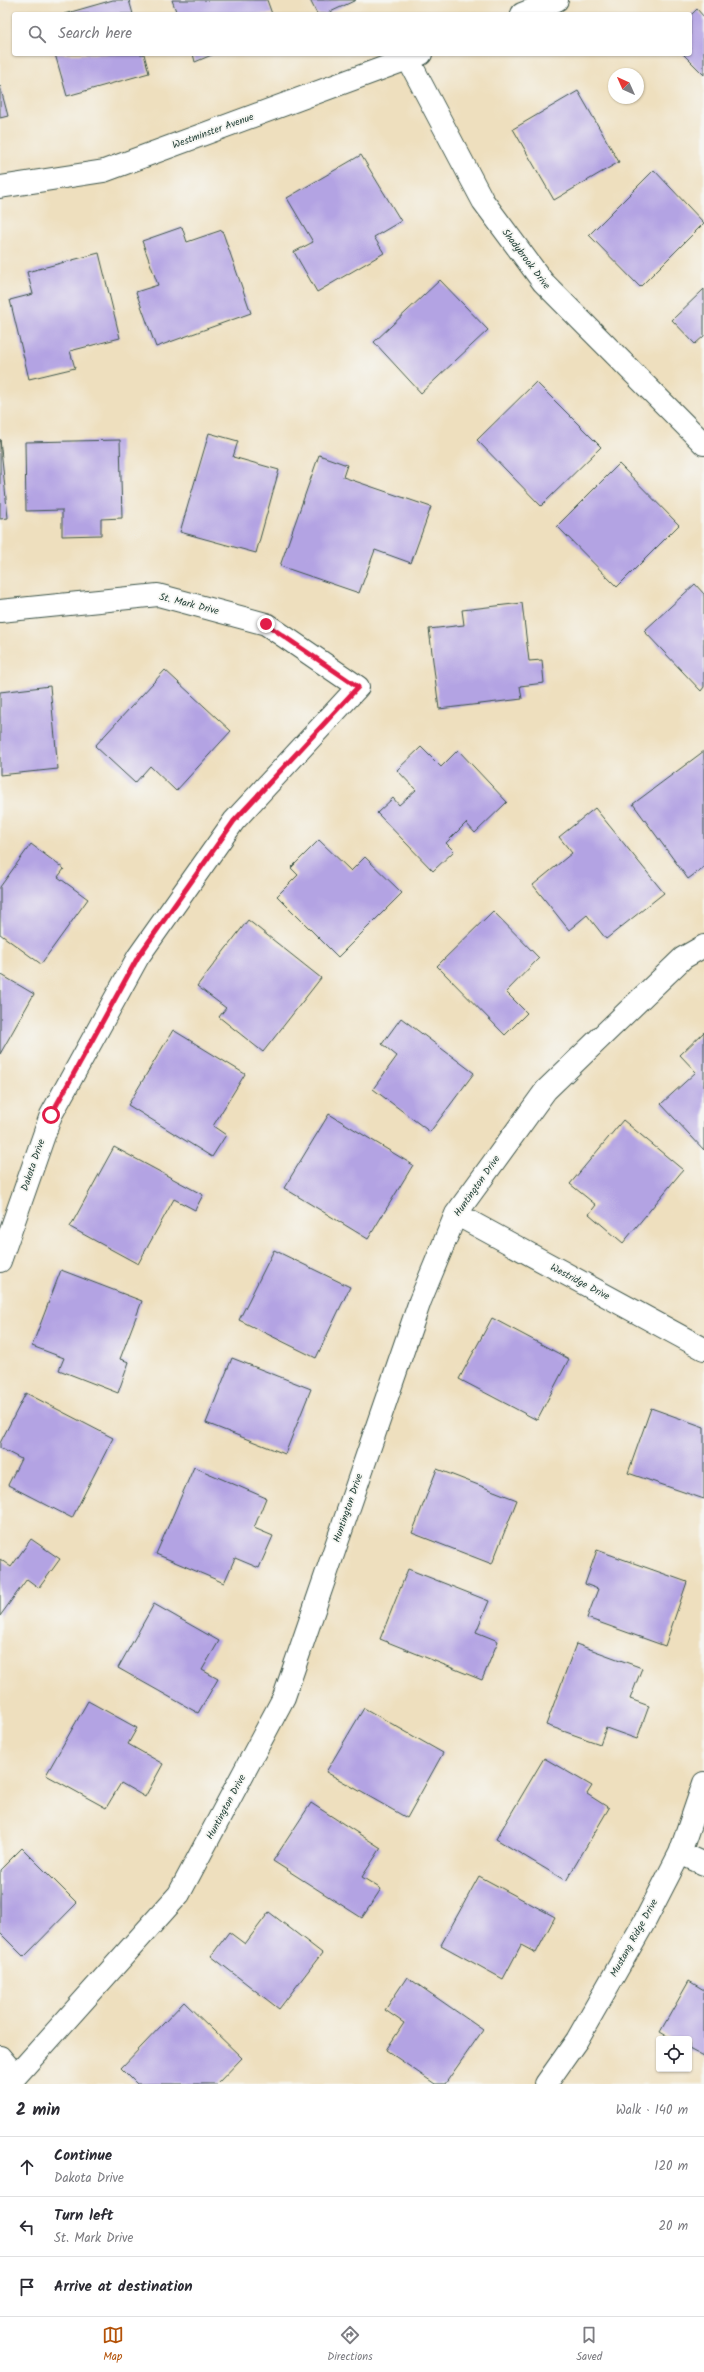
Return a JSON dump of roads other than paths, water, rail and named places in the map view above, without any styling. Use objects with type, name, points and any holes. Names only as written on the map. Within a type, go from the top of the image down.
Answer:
[{"type":"street","points":[[527,12],[557,0]]},
{"type":"street","name":"Westminster Avenue","points":[[0,187],[104,171],[414,57]]},
{"type":"street","name":"Shadybrook Drive","points":[[414,57],[483,201],[543,282],[704,444]]},
{"type":"street","name":"St. Mark Drive","points":[[0,611],[158,595],[266,624],[358,687]]},
{"type":"street","name":"Dakota Drive","points":[[0,1261],[51,1115],[138,957],[234,821],[358,687]]},
{"type":"street","name":"Huntington Drive","points":[[10,2080],[179,1894],[284,1697],[417,1308],[456,1214],[546,1090],[683,958],[704,946]]},
{"type":"street","name":"Westridge Drive","points":[[456,1214],[704,1349]]},
{"type":"street","name":"Mustang Ridge Drive","points":[[546,2084],[577,2040],[646,1919],[680,1853],[704,1783]]},
{"type":"street","points":[[680,1853],[704,1864]]},
{"type":"street","points":[[0,2057],[10,2080]]}]
